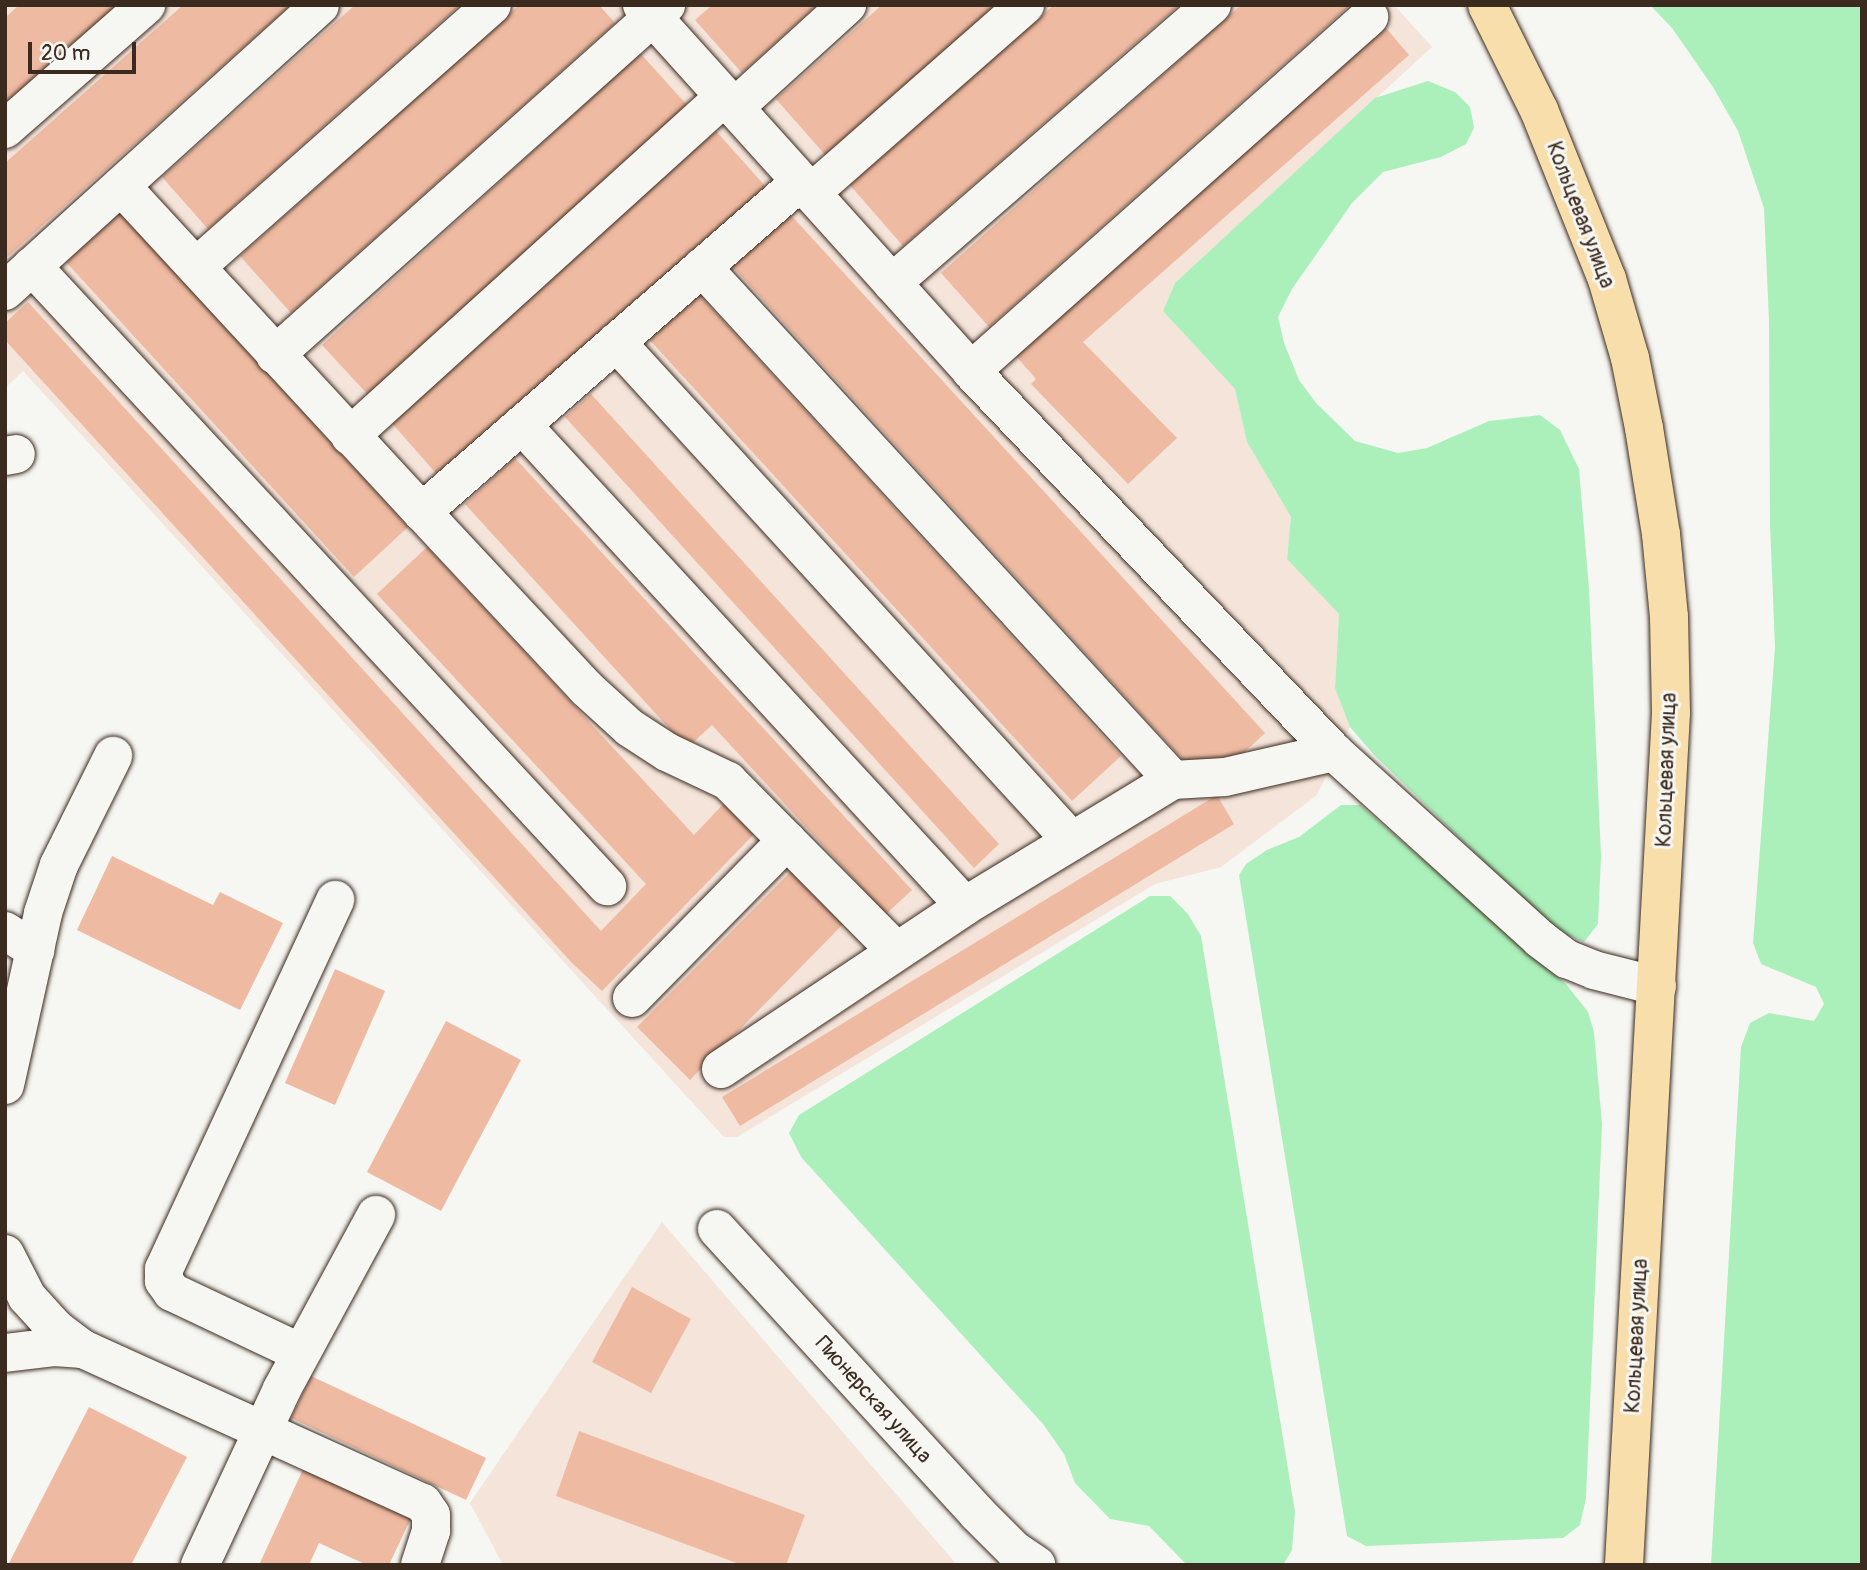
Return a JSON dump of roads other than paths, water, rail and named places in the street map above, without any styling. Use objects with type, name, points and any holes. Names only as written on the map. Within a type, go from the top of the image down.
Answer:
[{"type":"highway","name":"Кольцевая улица","points":[[1487,5],[1539,110],[1602,267],[1630,358],[1661,534],[1671,713],[1624,1565]]},
{"type":"street","points":[[5,129],[146,5]]},
{"type":"street","points":[[320,5],[18,279],[607,886]]},
{"type":"street","points":[[196,267],[492,5]]},
{"type":"street","points":[[350,436],[729,102],[847,5]]},
{"type":"street","points":[[422,512],[702,267],[805,187],[1024,5]]},
{"type":"street","points":[[892,283],[1212,5]]},
{"type":"street","points":[[275,355],[653,9],[729,102],[971,371],[1334,752],[1541,939],[1567,959],[1594,970],[1657,986]]},
{"type":"street","points":[[971,371],[1369,17]]},
{"type":"street","points":[[121,186],[586,688],[630,728],[667,752],[728,781],[896,951]]},
{"type":"street","points":[[702,267],[1173,780]]},
{"type":"street","points":[[616,342],[1072,841]]},
{"type":"street","points":[[522,425],[965,906]]},
{"type":"street","points":[[721,1069],[965,906],[1173,780],[1225,777],[1334,752]]},
{"type":"street","points":[[5,1085],[20,940],[113,756]]},
{"type":"street","points":[[632,999],[787,840]]},
{"type":"street","points":[[301,1353],[172,1292],[164,1281],[164,1269],[335,900]]},
{"type":"street","points":[[200,1565],[301,1353],[376,1215]]},
{"type":"street","name":"Пионерская улица","points":[[717,1229],[977,1513],[1014,1550],[1036,1565]]},
{"type":"street","points":[[5,1254],[27,1297],[56,1329],[83,1349],[423,1503],[430,1515],[431,1531],[420,1565]]},
{"type":"street","points":[[5,1353],[54,1347],[83,1349]]}]
